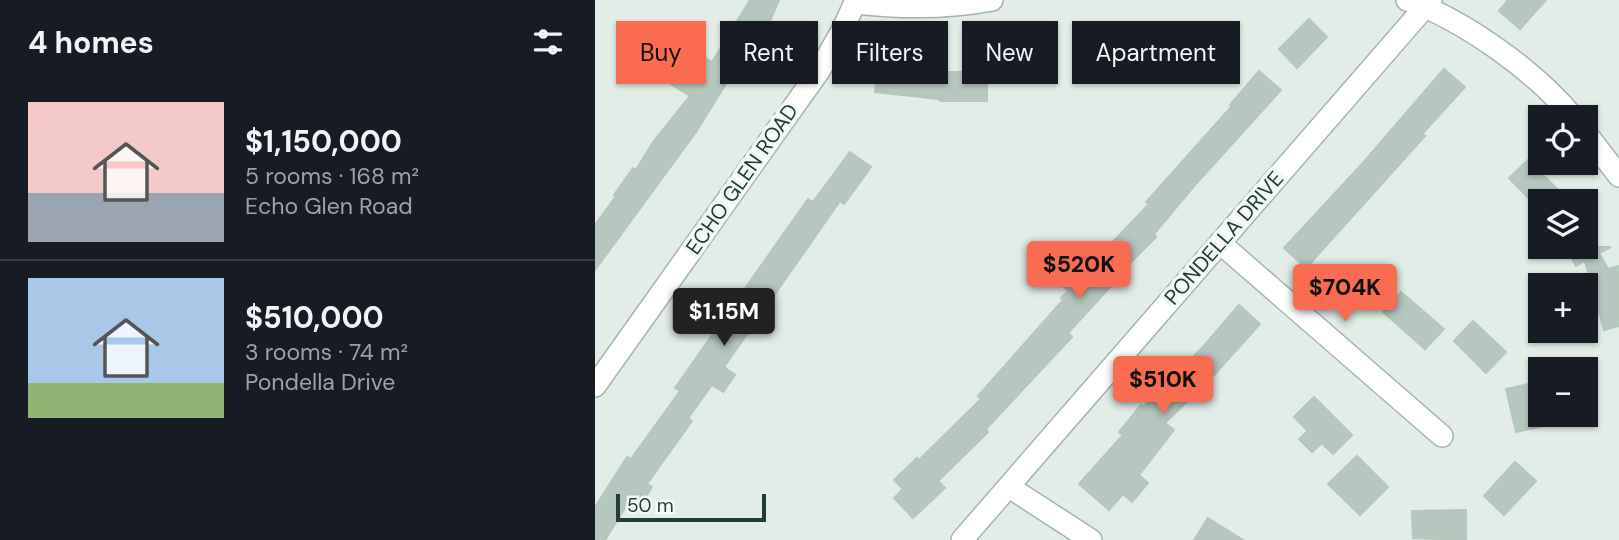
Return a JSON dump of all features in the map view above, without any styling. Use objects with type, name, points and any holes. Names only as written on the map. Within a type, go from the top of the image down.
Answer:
[{"type":"street","points":[[856,2],[897,8],[937,7],[992,0]]},
{"type":"street","name":"ECHO GLEN ROAD","points":[[595,386],[819,71],[856,2]]},
{"type":"street","points":[[1421,2],[1494,48],[1529,75],[1560,105]]},
{"type":"street","name":"PONDELLA DRIVE","points":[[963,540],[1220,243],[1421,2]]},
{"type":"street","points":[[1598,149],[1619,176]]},
{"type":"street","points":[[1220,243],[1442,436]]},
{"type":"street","points":[[1009,487],[1091,540]]},
{"type":"building","points":[[750,0],[779,0],[770,21],[737,21]]},
{"type":"building","points":[[1508,0],[1546,0],[1520,29],[1499,11]]},
{"type":"building","points":[[1309,19],[1327,37],[1297,68],[1279,49]]},
{"type":"building","points":[[720,49],[720,84],[726,84],[696,132],[595,270],[595,225],[633,168],[636,170],[653,142],[690,96],[671,84],[706,84],[706,58],[712,62]]},
{"type":"building","points":[[1444,69],[1465,87],[1422,134],[1425,136],[1306,268],[1284,248],[1362,164]]},
{"type":"building","points":[[1259,71],[1281,90],[1195,185],[1154,234],[1156,237],[1109,284],[1111,286],[1068,333],[1072,337],[986,429],[988,432],[938,481],[945,488],[913,518],[894,498],[903,489],[894,480],[917,458],[919,460],[981,399],[978,396],[1063,300],[1061,298],[1068,291],[1056,280],[1072,263],[1083,273],[1149,204],[1146,202],[1232,106],[1230,105]]},
{"type":"building","points":[[948,72],[962,72],[962,84],[987,84],[987,101],[940,101],[875,92],[876,84],[948,84]]},
{"type":"building","points":[[850,152],[871,167],[844,204],[840,201],[724,367],[735,375],[723,392],[712,385],[688,418],[692,421],[647,484],[652,487],[638,510],[628,503],[605,540],[595,540],[595,507],[627,457],[631,459],[680,391],[675,388],[808,199],[813,202]]},
{"type":"building","points":[[1528,160],[1528,175],[1543,175],[1557,189],[1528,189],[1528,198],[1509,178]]},
{"type":"building","points":[[1598,247],[1611,247],[1599,253],[1608,269],[1619,266],[1619,326],[1604,330],[1598,308],[1598,273],[1588,273],[1585,261],[1576,266],[1572,259],[1598,259]]},
{"type":"building","points":[[1401,292],[1444,329],[1425,349],[1383,312]]},
{"type":"building","points":[[1239,305],[1260,324],[1214,375],[1165,423],[1174,430],[1139,475],[1148,483],[1132,502],[1123,494],[1109,510],[1079,484],[1123,435],[1119,432],[1141,405],[1143,407],[1202,348]]},
{"type":"building","points":[[1473,321],[1506,352],[1486,373],[1454,341]]},
{"type":"building","points":[[1528,384],[1528,427],[1538,427],[1516,432],[1506,389]]},
{"type":"building","points":[[1314,397],[1352,435],[1333,454],[1322,443],[1312,452],[1299,439],[1308,431],[1294,417]]},
{"type":"building","points":[[1357,456],[1388,487],[1360,515],[1328,484]]},
{"type":"building","points":[[1515,462],[1536,481],[1504,515],[1484,496]]},
{"type":"building","points":[[1466,510],[1466,540],[1413,538],[1412,511]]},
{"type":"building","points":[[1208,518],[1243,540],[1194,540]]}]
